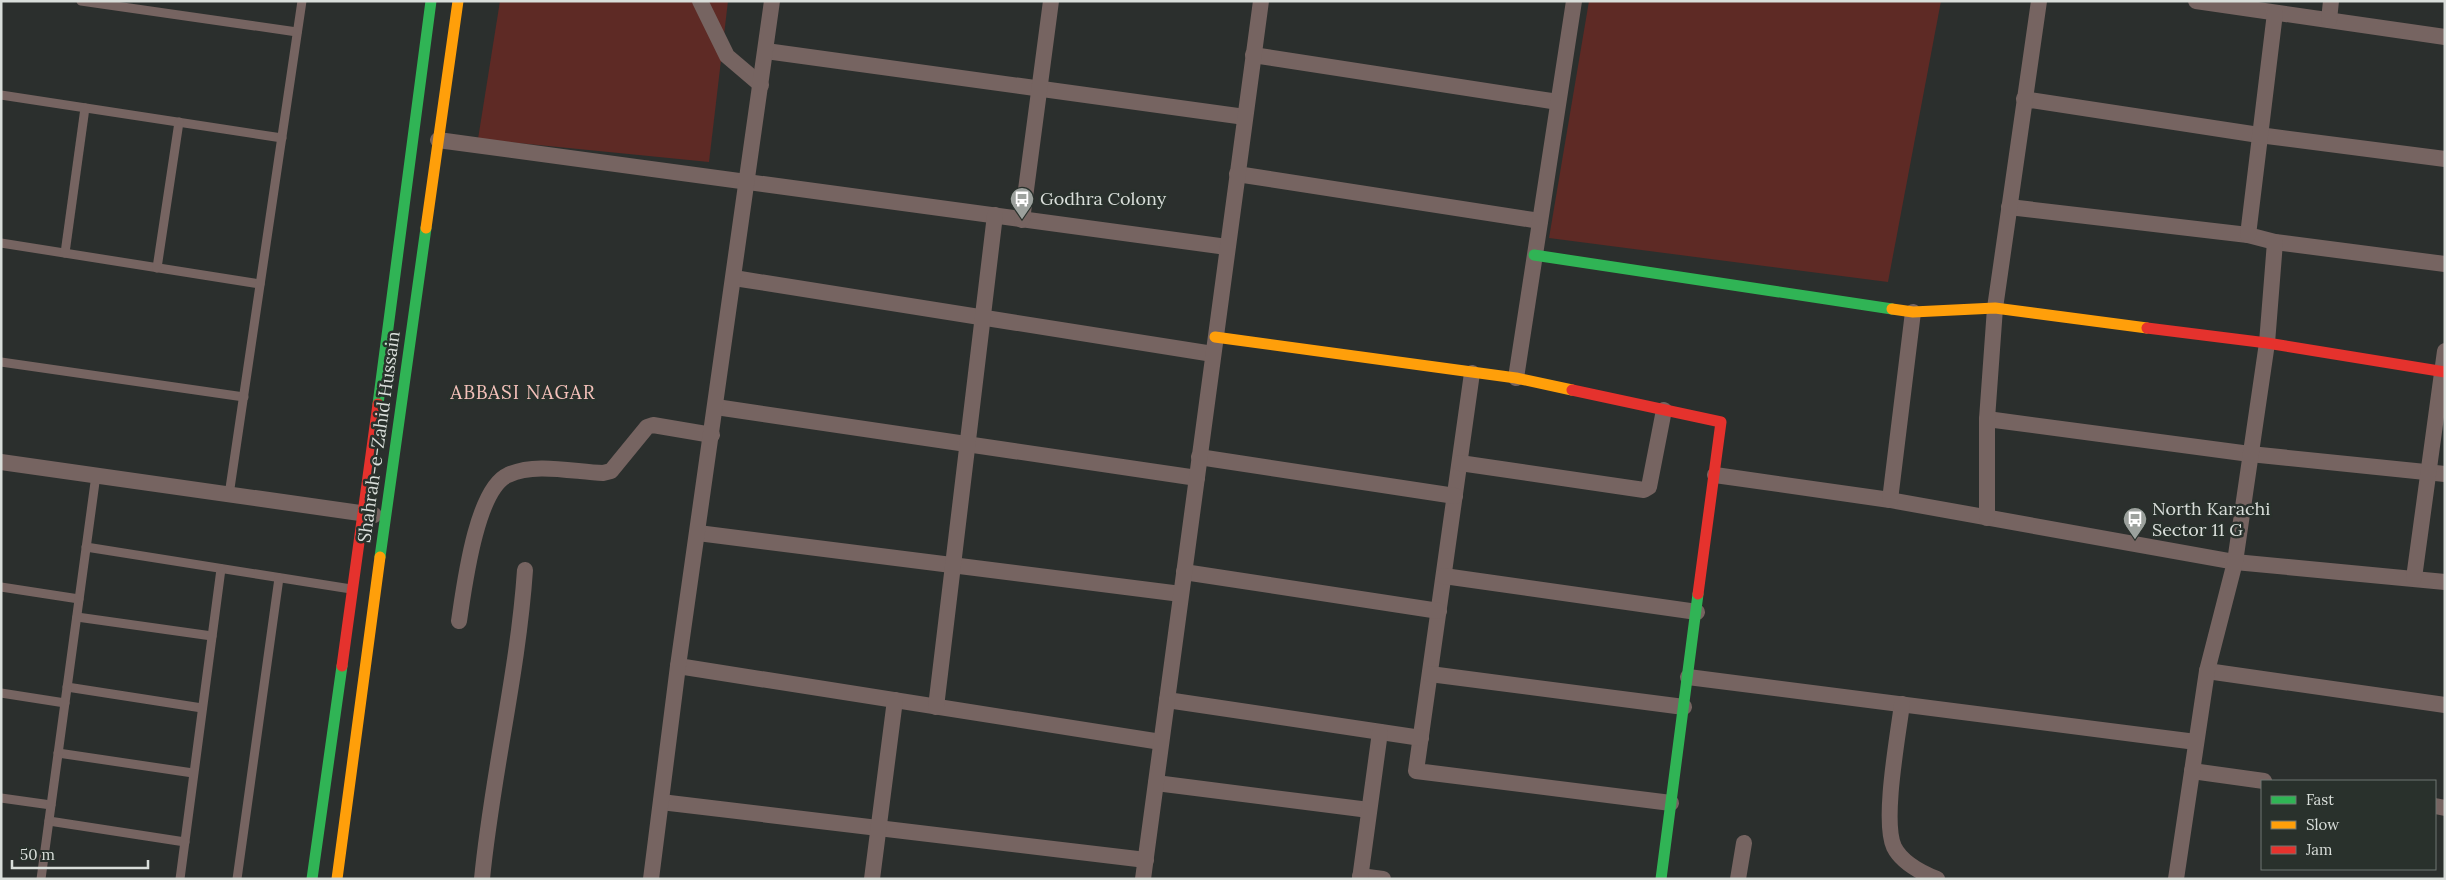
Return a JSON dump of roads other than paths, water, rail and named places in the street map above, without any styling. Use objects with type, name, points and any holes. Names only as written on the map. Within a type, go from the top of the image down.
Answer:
[{"type":"street","name":"Shahrah-e-Zahid Hussain","points":[[338,879],[364,591],[363,514],[431,1]]},
{"type":"street","name":"Shahrah-e-Zahid Hussain","points":[[312,879],[364,591],[386,516],[458,1]]},
{"type":"street","points":[[700,1],[727,56],[761,85]]},
{"type":"street","points":[[651,879],[678,666],[748,182],[772,1]]},
{"type":"street","points":[[1022,220],[1051,1]]},
{"type":"street","points":[[1144,879],[1261,1]]},
{"type":"street","points":[[1516,378],[1574,1]]},
{"type":"street","points":[[1987,518],[1987,420],[1995,308],[2038,1]]},
{"type":"street","points":[[2196,1],[2445,37]]},
{"type":"street","points":[[2329,20],[2332,1]]},
{"type":"street","points":[[2248,236],[2275,13]]},
{"type":"street","points":[[766,51],[1245,117]]},
{"type":"street","points":[[1253,55],[1558,102]]},
{"type":"street","points":[[2024,99],[2259,135],[2445,160]]},
{"type":"street","points":[[438,140],[1228,247]]},
{"type":"street","points":[[1237,174],[1540,220]]},
{"type":"street","points":[[2009,206],[2248,236],[2275,242],[2445,264]]},
{"type":"street","points":[[936,707],[995,215]]},
{"type":"street","points":[[2176,879],[2207,671],[2235,562],[2267,343],[2275,242]]},
{"type":"street","points":[[1534,255],[1913,312],[1995,308],[2267,343],[2443,372]]},
{"type":"street","points":[[734,278],[1213,354]]},
{"type":"street","points":[[1890,500],[1913,312]]},
{"type":"street","points":[[1215,337],[1516,378],[1721,422],[1661,879]]},
{"type":"street","points":[[2414,578],[2427,471],[2445,351]]},
{"type":"street","points":[[1472,373],[1416,771],[1671,803]]},
{"type":"street","points":[[716,407],[1197,478]]},
{"type":"street","points":[[1460,463],[1644,490],[1649,488],[1664,410]]},
{"type":"street","points":[[1987,420],[2250,454],[2445,474]]},
{"type":"street","points":[[459,621],[482,511],[491,489],[500,479],[509,474],[531,469],[603,473],[611,471],[643,430],[653,425],[712,435]]},
{"type":"street","points":[[1199,457],[1455,496]]},
{"type":"street","points":[[1,462],[386,516]]},
{"type":"street","points":[[1715,475],[1890,500],[2235,562],[2445,582]]},
{"type":"street","points":[[698,533],[1181,594]]},
{"type":"street","points":[[482,879],[486,839],[522,617],[525,570]]},
{"type":"street","points":[[1184,572],[1439,611]]},
{"type":"street","points":[[1444,576],[1697,612]]},
{"type":"street","points":[[678,666],[1161,742]]},
{"type":"street","points":[[2207,671],[2445,705]]},
{"type":"street","points":[[1430,674],[1684,707]]},
{"type":"street","points":[[1688,677],[2196,742]]},
{"type":"street","points":[[872,879],[895,700]]},
{"type":"street","points":[[1167,700],[1421,738]]},
{"type":"street","points":[[1902,704],[1888,822],[1894,848],[1917,871],[1937,879]]},
{"type":"street","points":[[1380,732],[1360,877],[1383,879]]},
{"type":"street","points":[[2192,771],[2261,781]]},
{"type":"street","points":[[1156,783],[1369,810]]},
{"type":"street","points":[[661,802],[1146,860]]},
{"type":"street","points":[[1738,879],[1744,843]]},
{"type":"lane","points":[[80,1],[297,32]]},
{"type":"lane","points":[[229,495],[302,1]]},
{"type":"lane","points":[[1,95],[282,138]]},
{"type":"lane","points":[[65,253],[85,108]]},
{"type":"lane","points":[[157,268],[179,122]]},
{"type":"lane","points":[[1,243],[260,284]]},
{"type":"lane","points":[[1,362],[244,397]]},
{"type":"lane","points":[[41,879],[96,475]]},
{"type":"lane","points":[[86,547],[364,591]]},
{"type":"lane","points":[[180,879],[221,568]]},
{"type":"lane","points":[[237,879],[279,578]]},
{"type":"lane","points":[[1,587],[79,599]]},
{"type":"lane","points":[[77,617],[212,636]]},
{"type":"lane","points":[[67,687],[202,708]]},
{"type":"lane","points":[[1,694],[65,703]]},
{"type":"lane","points":[[58,754],[193,773]]},
{"type":"lane","points":[[1,798],[51,805]]},
{"type":"lane","points":[[49,821],[184,842]]},
{"type":"place","name":"Godhra Colony","points":[[1022,220]]},
{"type":"place","name":"North Karachi Sector 11 G","points":[[2135,540]]},
{"type":"district","name":"ABBASI NAGAR","points":[[523,392]]}]
